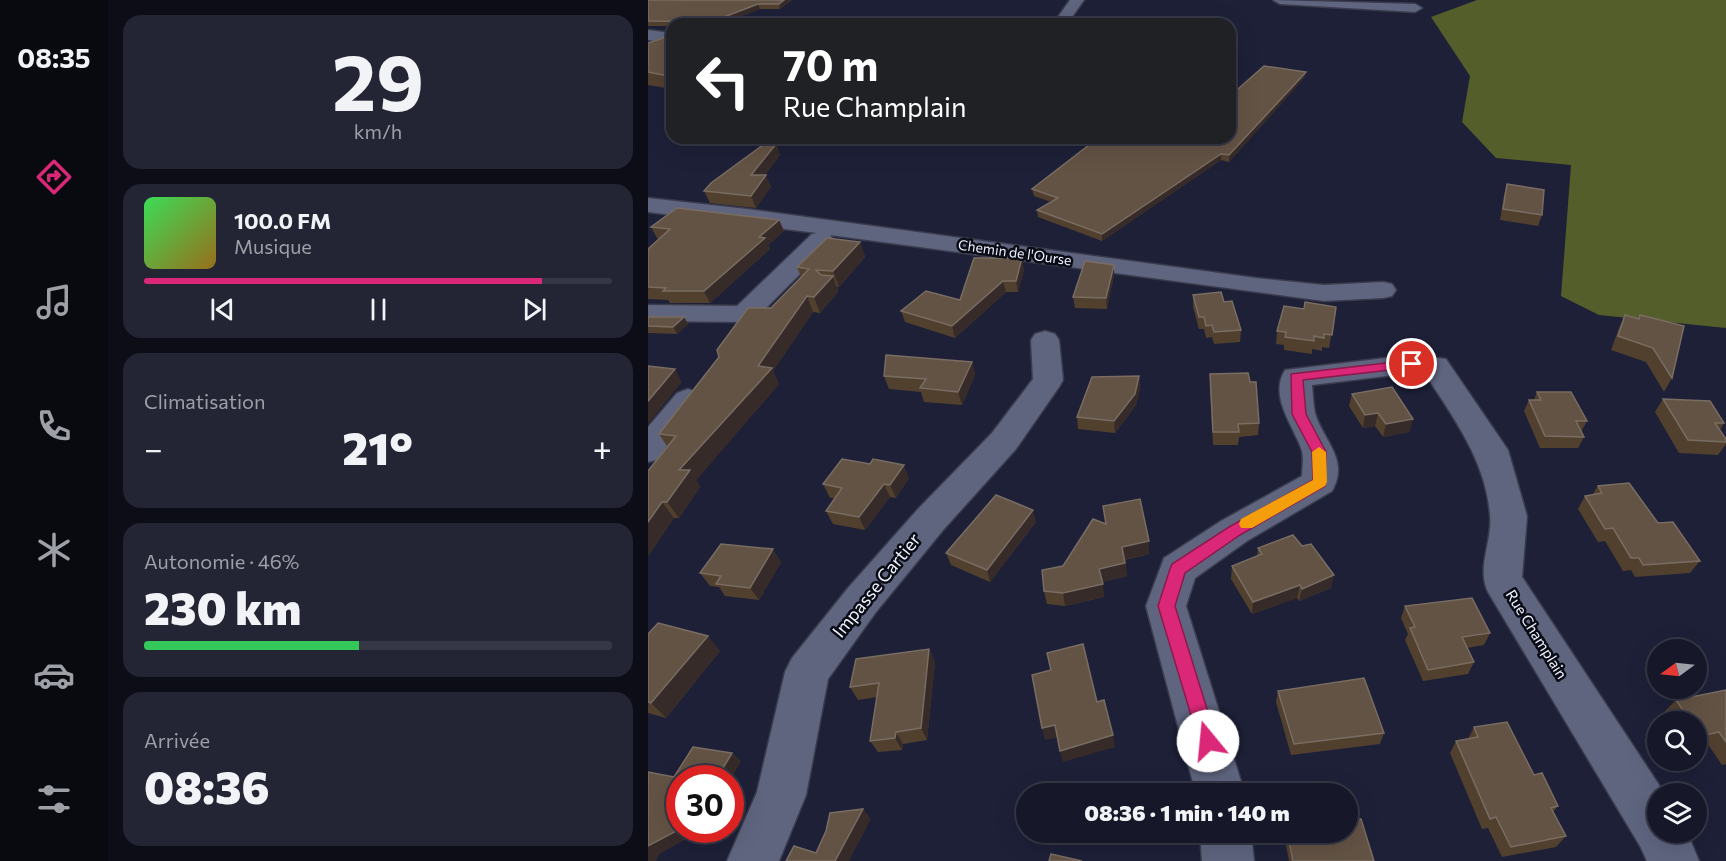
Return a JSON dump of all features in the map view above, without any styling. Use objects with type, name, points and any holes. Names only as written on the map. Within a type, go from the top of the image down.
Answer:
[{"type":"street","points":[[1064,18],[1077,0]]},
{"type":"street","points":[[1280,0],[1415,8]]},
{"type":"street","points":[[648,35],[666,37]]},
{"type":"street","name":"Chemin de l'Ourse","points":[[648,205],[747,216],[1266,287],[1324,293],[1383,290]]},
{"type":"street","points":[[648,314],[744,314],[821,239]]},
{"type":"street","name":"Impasse Cartier","points":[[753,861],[781,795],[807,672],[862,600],[931,519],[1004,441],[1048,380],[1045,340]]},
{"type":"street","name":"Rue Champlain","points":[[1218,783],[1166,606],[1178,569],[1234,531],[1320,482],[1319,452],[1299,414],[1296,377],[1412,364],[1435,366],[1491,450],[1509,516],[1502,580],[1647,811]]},
{"type":"street","points":[[648,450],[704,381]]},
{"type":"street","points":[[1226,843],[1228,861]]},
{"type":"street","points":[[1665,843],[1673,861]]},
{"type":"green space","points":[[1477,0],[1726,0],[1726,328],[1599,315],[1561,296],[1571,165],[1496,158],[1462,122],[1470,76],[1431,17]]},
{"type":"building","points":[[648,0],[784,0],[779,4],[758,4],[721,18],[666,18],[666,21],[648,21]]},
{"type":"building","points":[[666,37],[666,76],[648,72],[648,43]]},
{"type":"building","points":[[1264,66],[1306,72],[1229,155],[1221,154],[1102,234],[1037,210],[1058,198],[1032,189],[1090,144],[1236,144],[1236,91]]},
{"type":"building","points":[[764,144],[776,144],[751,175],[766,175],[751,196],[704,191],[711,183]]},
{"type":"building","points":[[1507,184],[1544,190],[1542,215],[1503,209]]},
{"type":"building","points":[[677,208],[779,220],[759,237],[765,238],[704,291],[663,291],[666,288],[648,287],[648,249],[670,229],[651,227]]},
{"type":"building","points":[[827,238],[860,242],[833,271],[816,270],[821,275],[833,276],[814,297],[807,296],[758,366],[772,368],[679,470],[690,470],[667,502],[662,502],[648,522],[648,471],[676,436],[659,434],[719,357],[717,350],[748,308],[771,308],[809,269],[797,267]]},
{"type":"building","points":[[974,258],[1022,258],[1016,281],[1003,281],[952,326],[901,311],[926,291],[960,300]]},
{"type":"building","points":[[1085,261],[1114,265],[1106,298],[1073,297]]},
{"type":"building","points":[[1221,292],[1224,302],[1232,301],[1241,330],[1214,332],[1212,325],[1206,326],[1204,317],[1199,317],[1193,295]]},
{"type":"building","points":[[1305,302],[1336,307],[1332,335],[1324,334],[1324,338],[1314,336],[1314,341],[1285,337],[1286,332],[1277,331],[1284,306],[1304,309]]},
{"type":"building","points":[[1625,315],[1639,319],[1640,315],[1684,326],[1672,378],[1653,348],[1618,336]]},
{"type":"building","points":[[648,317],[684,317],[673,327],[648,326]]},
{"type":"building","points":[[886,355],[972,362],[958,392],[920,388],[926,379],[884,376]]},
{"type":"building","points":[[648,366],[675,369],[648,401]]},
{"type":"building","points":[[1248,373],[1250,382],[1256,382],[1259,423],[1238,424],[1239,432],[1213,432],[1210,374]]},
{"type":"building","points":[[1139,376],[1135,394],[1114,421],[1077,417],[1092,377]]},
{"type":"building","points":[[1392,387],[1413,419],[1386,424],[1378,413],[1365,415],[1352,394]]},
{"type":"building","points":[[1537,392],[1571,392],[1587,421],[1576,421],[1584,437],[1545,436],[1529,400],[1541,400]]},
{"type":"building","points":[[1663,399],[1710,401],[1724,423],[1715,423],[1726,442],[1688,440]]},
{"type":"building","points":[[842,459],[870,464],[873,459],[904,465],[890,485],[884,484],[859,517],[826,511],[842,488],[823,484]]},
{"type":"building","points":[[1629,483],[1658,523],[1673,522],[1700,561],[1643,565],[1639,558],[1631,558],[1613,528],[1605,529],[1585,496],[1602,493],[1598,486]]},
{"type":"building","points":[[996,495],[1033,510],[987,570],[946,553]]},
{"type":"building","points":[[1140,499],[1149,541],[1122,547],[1125,563],[1099,569],[1103,584],[1063,593],[1044,591],[1042,570],[1063,566],[1093,519],[1106,524],[1103,506]]},
{"type":"building","points":[[1293,535],[1302,546],[1311,544],[1334,575],[1302,589],[1300,585],[1253,602],[1232,566],[1262,554],[1258,548]]},
{"type":"building","points":[[721,544],[773,549],[750,588],[716,584],[721,576],[700,573]]},
{"type":"building","points":[[1472,598],[1490,633],[1462,637],[1474,662],[1428,670],[1410,628],[1415,627],[1405,606]]},
{"type":"building","points":[[658,623],[708,636],[651,703],[648,702],[648,634]]},
{"type":"building","points":[[1083,644],[1097,702],[1104,700],[1113,735],[1060,751],[1055,725],[1042,728],[1032,675],[1051,670],[1047,653]]},
{"type":"building","points":[[929,649],[921,728],[896,732],[895,738],[870,741],[879,683],[850,687],[856,659]]},
{"type":"building","points":[[1364,678],[1384,733],[1294,744],[1278,691]]},
{"type":"building","points":[[1726,690],[1726,742],[1719,732],[1707,735],[1707,711],[1684,711],[1676,700],[1707,699],[1707,694]]},
{"type":"building","points":[[1507,722],[1534,775],[1542,773],[1558,806],[1551,808],[1566,836],[1511,847],[1496,817],[1490,819],[1456,741],[1478,737],[1474,727]]},
{"type":"building","points":[[693,747],[732,753],[725,765],[682,765]]},
{"type":"building","points":[[648,772],[666,775],[666,836],[648,846]]},
{"type":"building","points":[[863,809],[835,861],[786,861],[794,846],[816,853],[826,831],[830,813]]},
{"type":"building","points":[[1361,819],[1374,861],[1293,861],[1289,843],[1358,843],[1358,820]]},
{"type":"building","points":[[1051,854],[1082,861],[1049,861]]},
{"type":"slow traffic","points":[[1247,524],[1320,482],[1319,452]]},
{"type":"route","points":[[1208,741],[1166,606],[1178,569],[1234,531],[1320,482],[1319,452],[1299,414],[1296,377],[1412,364]]}]
